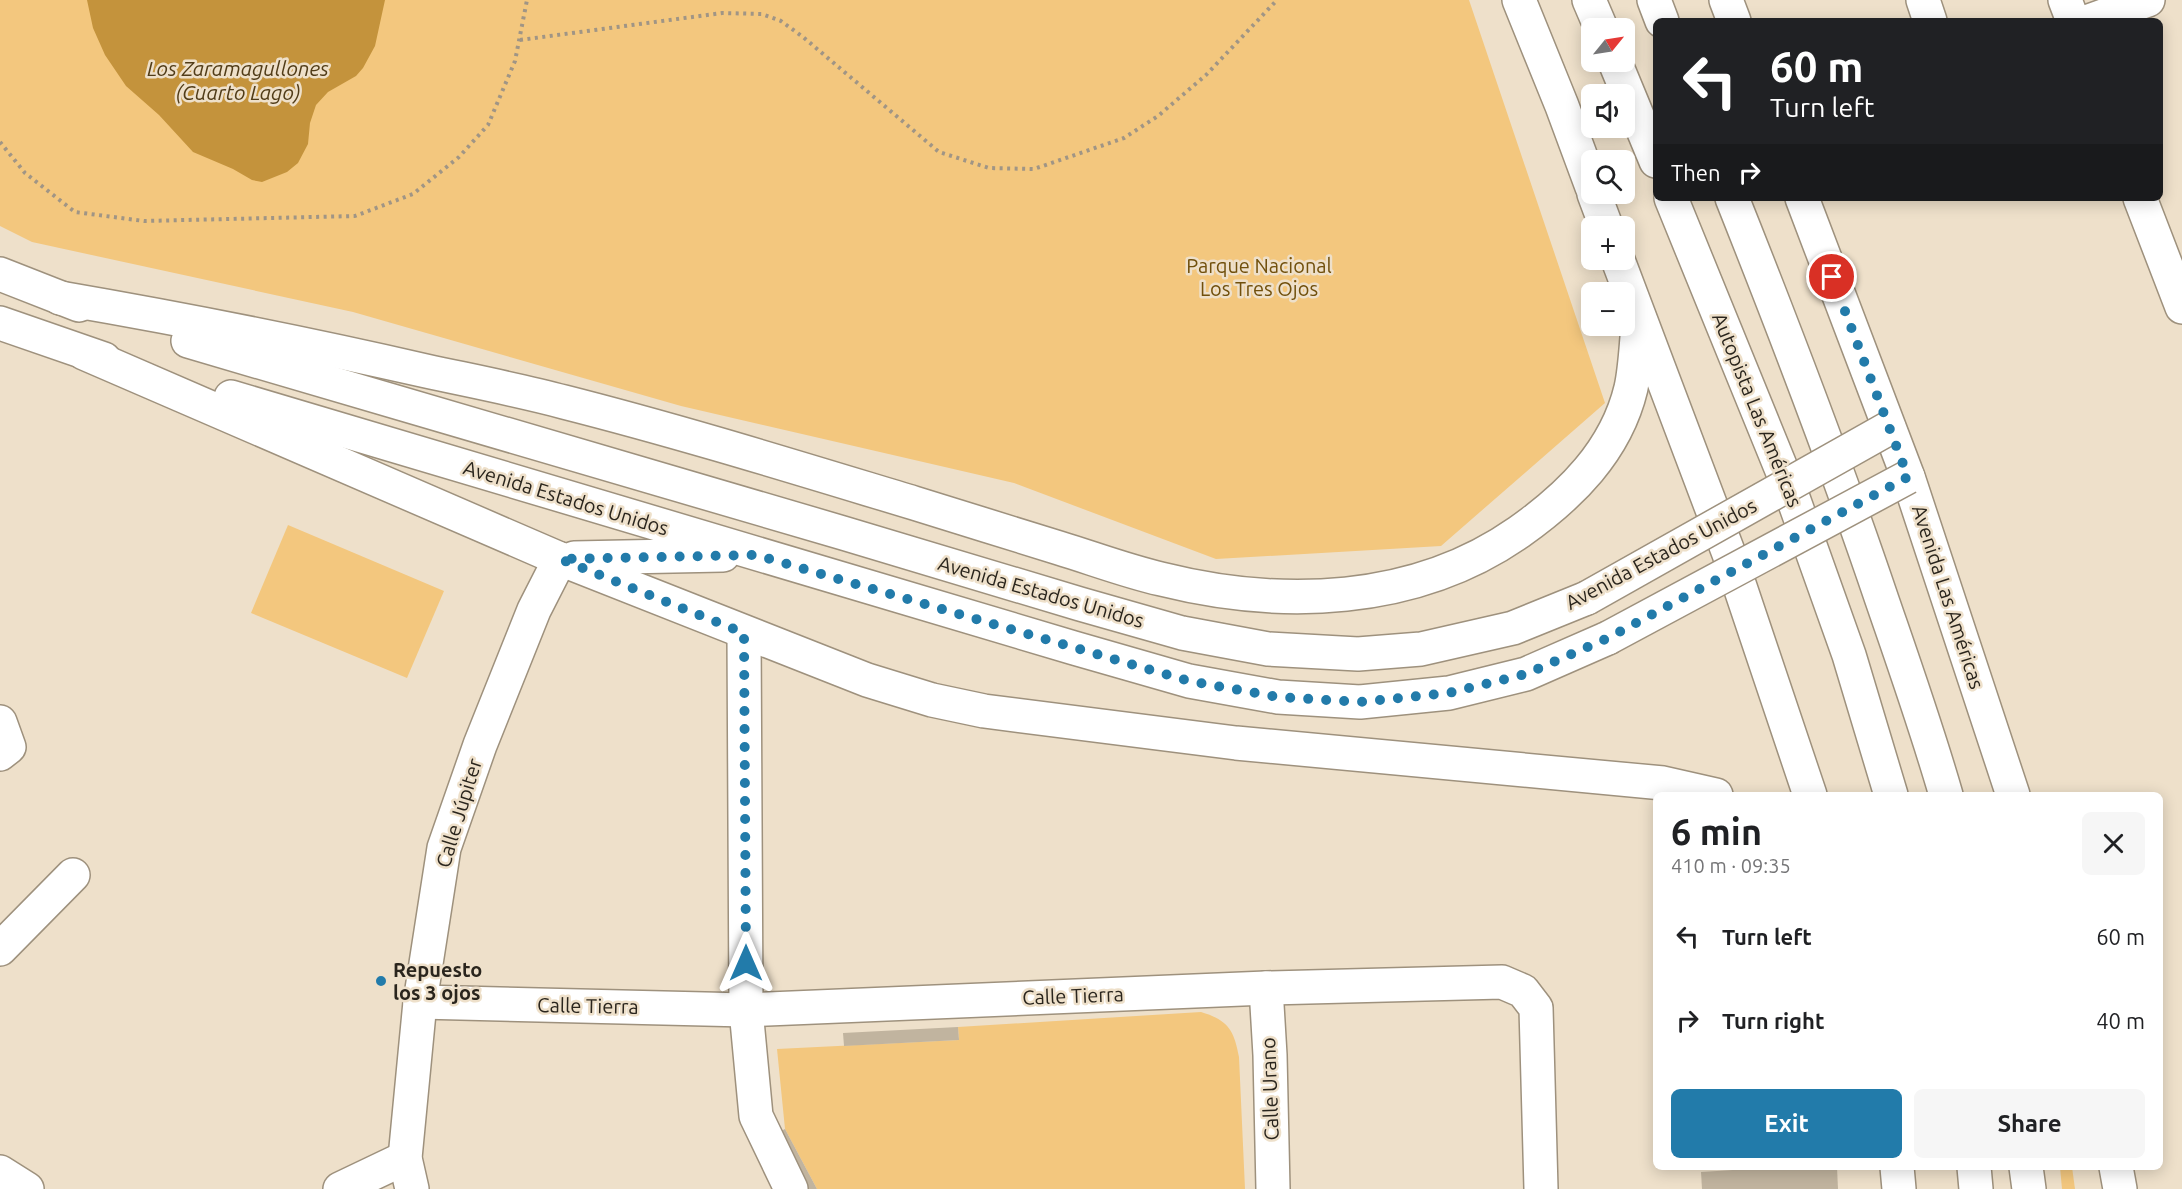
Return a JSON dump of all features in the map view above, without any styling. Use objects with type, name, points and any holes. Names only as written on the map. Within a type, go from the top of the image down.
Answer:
[{"type":"main road","points":[[1519,0],[1581,157]]},
{"type":"main road","points":[[1589,0],[1597,18]]},
{"type":"main road","points":[[1654,0],[1661,18]]},
{"type":"main road","points":[[1726,0],[1733,18]]},
{"type":"main road","points":[[1923,0],[1929,18]]},
{"type":"main road","points":[[2065,0],[2072,18]]},
{"type":"main road","points":[[2097,18],[2148,0]]},
{"type":"main road","points":[[1619,72],[1653,154]]},
{"type":"main road","name":"Autopista Las Américas","points":[[1672,201],[1792,495],[1849,656],[1890,792]]},
{"type":"main road","points":[[1733,201],[1842,483],[1900,650],[1945,792]]},
{"type":"main road","name":"Avenida Las Américas","points":[[1803,201],[1908,477],[2012,792]]},
{"type":"main road","points":[[2141,201],[2182,307]]},
{"type":"main road","points":[[1622,270],[1729,554],[1809,792]]},
{"type":"main road","name":"Avenida Estados Unidos","points":[[0,274],[144,328],[843,532],[1080,604],[1182,633],[1268,649],[1358,654],[1421,649],[1513,628],[1587,598],[1889,428]]},
{"type":"main road","points":[[60,298],[167,316],[357,355],[562,401],[841,481],[1161,579],[1221,591],[1333,597],[1379,591],[1421,581],[1466,562],[1508,540],[1543,515],[1575,486],[1601,456],[1614,432],[1631,385],[1639,317]]},
{"type":"main road","name":"Avenida Estados Unidos","points":[[0,323],[84,353],[756,555],[1189,681],[1278,697],[1360,702],[1449,693],[1526,674],[1608,638],[1908,477]]},
{"type":"main road","points":[[84,353],[560,559],[867,680],[932,700],[984,711],[1236,743],[1663,783],[1703,792]]},
{"type":"main road","points":[[560,559],[756,555]]},
{"type":"main road","name":"Calle Júpiter","points":[[412,1189],[405,1158],[420,1002],[444,848],[480,745],[534,610],[560,559]]},
{"type":"main road","points":[[744,633],[746,1010],[756,1116],[791,1189]]},
{"type":"main road","points":[[0,722],[9,747],[0,754]]},
{"type":"main road","points":[[0,949],[73,875]]},
{"type":"main road","name":"Calle Tierra","points":[[420,1002],[746,1010],[1266,988],[1502,982],[1523,992],[1536,1008],[1541,1189]]},
{"type":"main road","name":"Calle Urano","points":[[1266,988],[1273,1189]]},
{"type":"main road","points":[[340,1189],[405,1158]]},
{"type":"main road","points":[[1897,1170],[1899,1189]]},
{"type":"main road","points":[[1974,1170],[1976,1189]]},
{"type":"main road","points":[[2026,1170],[2029,1189]]},
{"type":"main road","points":[[2117,1170],[2120,1189]]},
{"type":"main road","points":[[0,1172],[27,1189]]},
{"type":"path","points":[[0,142],[25,173],[75,212],[144,221],[355,216],[413,194],[459,157],[488,125],[515,62],[527,0]]},
{"type":"path","points":[[519,40],[722,14],[762,14],[781,21],[803,37],[939,152],[989,168],[1034,169],[1124,138],[1158,116],[1206,75],[1277,0]]},
{"type":"green space","name":"Parque Nacional Los Tres Ojos","points":[[0,0],[1469,0],[1605,403],[1441,546],[1216,559],[1014,483],[681,406],[353,312],[32,242],[0,226]]},
{"type":"green space","points":[[288,525],[444,591],[407,678],[251,613]]},
{"type":"green space","points":[[1201,1012],[1218,1019],[1228,1027],[1237,1048],[1245,1189],[817,1189],[785,1129],[777,1049],[959,1040],[958,1027]]},
{"type":"green space","points":[[2060,1170],[2072,1170],[2075,1189],[2062,1189]]},
{"type":"water","name":"Los Zaramagullones (Cuarto Lago)","points":[[87,0],[385,0],[375,46],[363,68],[356,76],[328,92],[316,105],[310,123],[308,144],[298,163],[287,172],[262,182],[252,180],[193,152],[159,115],[126,86],[105,55],[93,28]]},
{"type":"building","points":[[958,1027],[959,1040],[844,1046],[843,1033]]},
{"type":"building","points":[[785,1129],[817,1189],[804,1189],[775,1134]]},
{"type":"building","points":[[1837,1170],[1838,1189],[1702,1189],[1701,1172]]},
{"type":"place","name":"Repuesto los 3 ojos","points":[[381,981]]},
{"type":"route","points":[[746,963],[744,633],[560,559],[756,555],[1189,681],[1278,697],[1360,702],[1449,693],[1526,674],[1608,638],[1908,477],[1832,277]]}]
